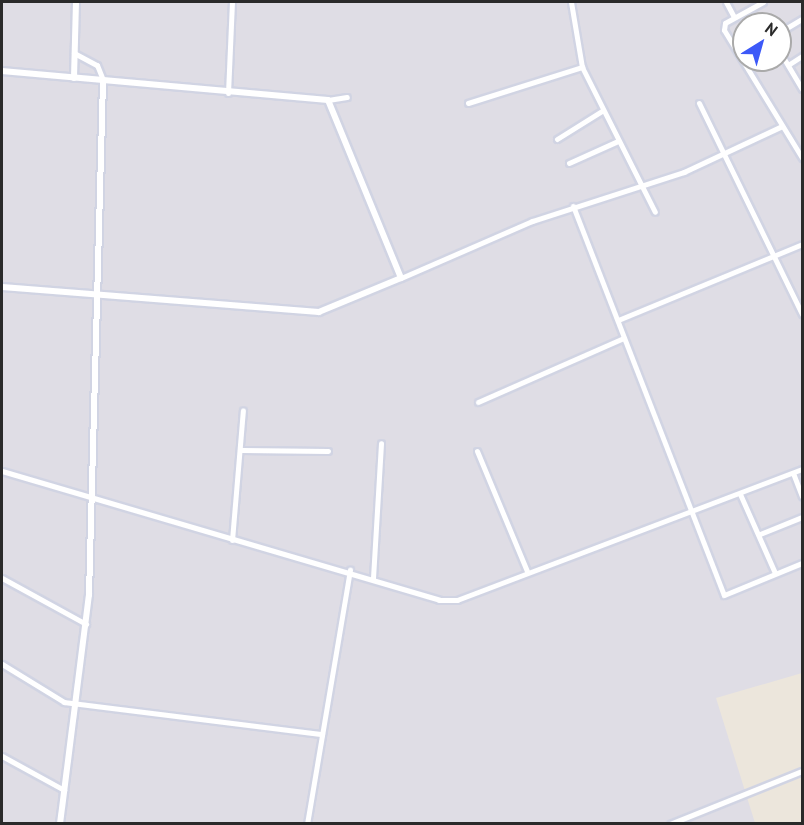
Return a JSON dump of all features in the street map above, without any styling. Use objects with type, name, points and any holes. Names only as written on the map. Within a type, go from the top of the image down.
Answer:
[{"type":"street","points":[[74,78],[76,2]]},
{"type":"street","points":[[228,93],[232,2]]},
{"type":"street","points":[[571,2],[582,67],[602,111],[655,212]]},
{"type":"street","points":[[744,12],[763,2]]},
{"type":"street","points":[[732,20],[724,30],[732,40]]},
{"type":"street","points":[[60,824],[86,624],[93,500],[94,296],[103,80],[97,65],[74,53]]},
{"type":"street","points":[[468,103],[582,67]]},
{"type":"street","points":[[2,71],[228,93],[328,100],[347,97]]},
{"type":"street","points":[[752,72],[802,158]]},
{"type":"street","points":[[792,72],[802,89]]},
{"type":"street","points":[[328,100],[401,278]]},
{"type":"street","points":[[699,103],[722,155],[802,314]]},
{"type":"street","points":[[557,139],[602,111]]},
{"type":"street","points":[[2,287],[319,312],[573,206],[684,172],[782,126]]},
{"type":"street","points":[[569,163],[618,141]]},
{"type":"street","points":[[573,206],[723,595],[802,563]]},
{"type":"street","points":[[618,320],[802,244]]},
{"type":"street","points":[[478,402],[624,338]]},
{"type":"street","points":[[232,540],[242,450],[243,410]]},
{"type":"street","points":[[373,578],[381,443]]},
{"type":"street","points":[[242,450],[328,451]]},
{"type":"street","points":[[477,451],[527,571]]},
{"type":"street","points":[[2,471],[232,540],[350,570],[439,600],[457,600],[527,571],[692,514],[802,469]]},
{"type":"street","points":[[793,473],[802,496]]},
{"type":"street","points":[[740,494],[775,573]]},
{"type":"street","points":[[759,534],[802,517]]},
{"type":"street","points":[[307,824],[350,570]]},
{"type":"street","points":[[2,578],[86,624]]},
{"type":"street","points":[[2,664],[64,702],[322,734]]},
{"type":"street","points":[[2,756],[64,790]]},
{"type":"street","points":[[670,824],[802,771]]},
{"type":"shaded area","points":[[2,2],[802,2],[802,673],[716,698],[755,823],[2,824]]}]
